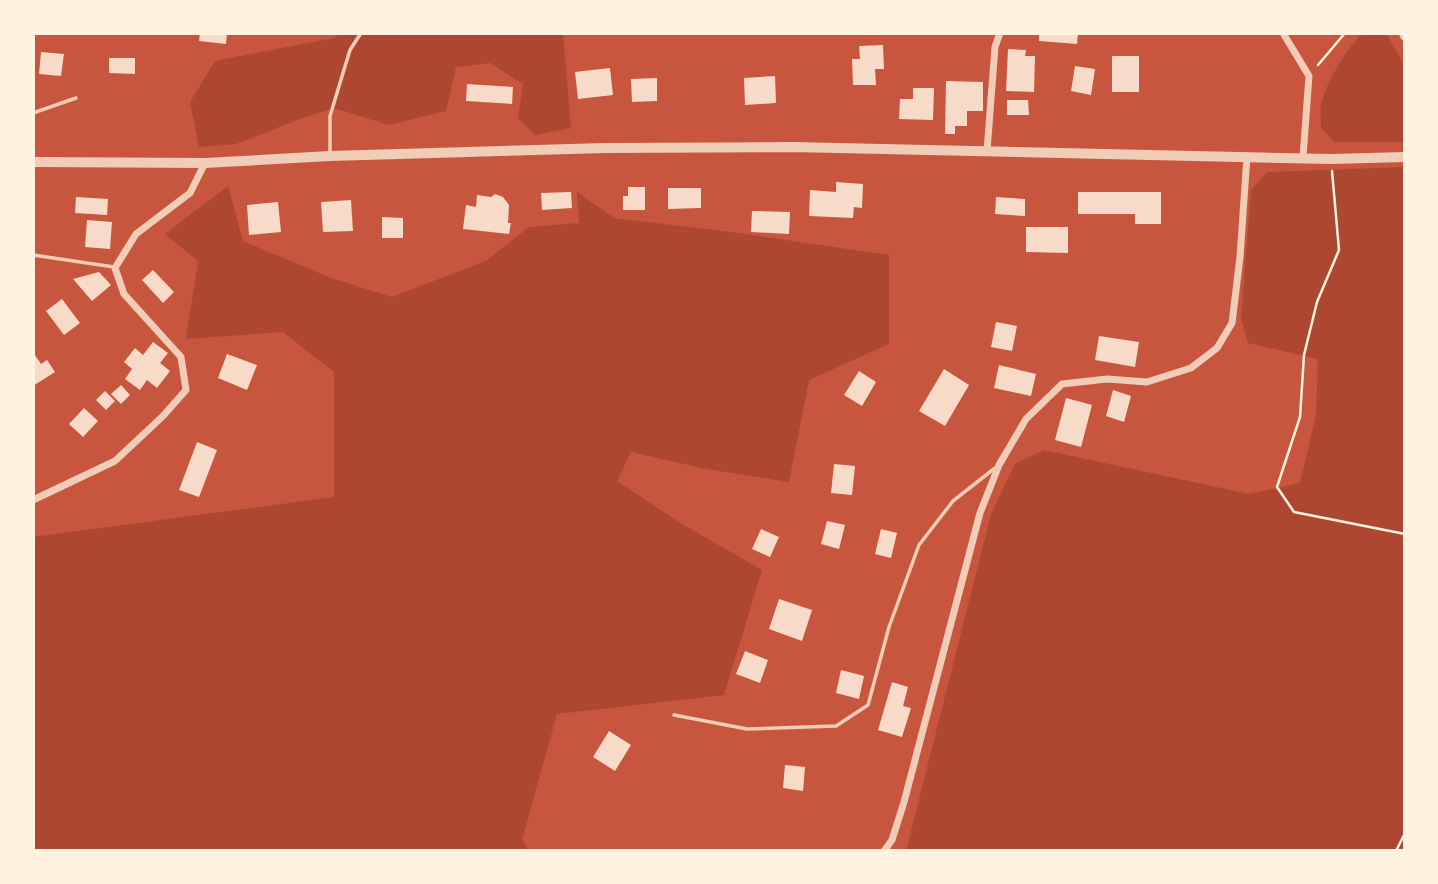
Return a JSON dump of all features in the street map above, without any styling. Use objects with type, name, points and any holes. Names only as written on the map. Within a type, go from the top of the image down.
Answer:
[{"type":"street","points":[[987,151],[995,47],[1000,33]]},
{"type":"street","points":[[1283,33],[1309,76],[1303,158]]},
{"type":"street","points":[[33,162],[205,163],[330,156],[739,147],[1331,159],[1405,157]]},
{"type":"street","points":[[884,851],[892,840],[904,802],[980,513],[999,465],[1026,419],[1062,384],[1107,379],[1147,382],[1191,368],[1217,348],[1232,323],[1247,156]]},
{"type":"street","points":[[33,500],[115,461],[163,416],[186,390],[181,357],[124,294],[115,268],[136,234],[190,193],[205,163]]},
{"type":"lane","points":[[330,156],[330,116],[350,50],[361,33]]},
{"type":"lane","points":[[33,113],[76,97]]},
{"type":"lane","points":[[33,254],[115,268]]},
{"type":"lane","points":[[674,715],[747,729],[836,726],[867,705],[889,627],[919,545],[953,501],[999,465]]},
{"type":"path","points":[[1309,76],[1345,33]]},
{"type":"path","points":[[1331,159],[1339,250],[1317,302],[1304,355],[1300,417],[1277,488],[1294,512],[1405,534]]},
{"type":"path","points":[[1396,851],[1405,833]]},
{"type":"shaded area","points":[[339,33],[563,33],[571,128],[535,135],[518,118],[523,84],[490,63],[456,67],[446,111],[389,125],[334,108],[236,144],[199,147],[190,102],[215,61],[334,38]]},
{"type":"shaded area","points":[[1363,33],[1386,33],[1405,67],[1405,142],[1334,142],[1321,128],[1321,106],[1327,88],[1344,57]]},
{"type":"shaded area","points":[[1405,167],[1405,851],[906,851],[991,514],[1015,464],[1044,450],[1249,494],[1300,483],[1316,415],[1318,359],[1248,343],[1241,319],[1251,190],[1267,172]]},
{"type":"shaded area","points":[[228,186],[243,241],[331,278],[392,297],[486,261],[529,227],[579,223],[577,192],[614,218],[889,255],[889,344],[809,380],[789,482],[706,469],[631,452],[617,481],[677,521],[762,570],[724,695],[557,714],[522,840],[529,851],[33,851],[33,537],[334,497],[334,372],[283,332],[186,339],[198,261],[165,234]]},
{"type":"building","points":[[200,33],[227,33],[226,44],[199,41]]},
{"type":"building","points":[[1039,33],[1078,33],[1077,44],[1039,41]]},
{"type":"building","points":[[883,45],[884,69],[875,69],[876,85],[853,85],[852,59],[860,59],[859,46]]},
{"type":"building","points":[[1008,49],[1026,50],[1025,56],[1035,56],[1034,92],[1006,91]]},
{"type":"building","points":[[41,52],[64,54],[61,76],[39,74]]},
{"type":"building","points":[[1112,56],[1139,56],[1139,92],[1112,92]]},
{"type":"building","points":[[109,58],[135,58],[135,74],[109,73]]},
{"type":"building","points":[[1075,66],[1095,69],[1091,95],[1071,91]]},
{"type":"building","points":[[610,68],[613,95],[578,99],[575,72]]},
{"type":"building","points":[[775,76],[776,103],[745,105],[744,78]]},
{"type":"building","points":[[657,78],[657,101],[632,102],[631,79]]},
{"type":"building","points":[[946,81],[983,82],[983,111],[967,111],[967,126],[955,126],[955,134],[945,134]]},
{"type":"building","points":[[467,84],[513,87],[512,104],[466,101]]},
{"type":"building","points":[[913,88],[934,88],[933,120],[899,119],[900,99],[913,99]]},
{"type":"building","points":[[1007,100],[1028,100],[1029,115],[1007,115]]},
{"type":"building","points":[[836,182],[863,184],[862,208],[854,207],[853,218],[809,216],[810,190],[836,192]]},
{"type":"building","points":[[628,187],[645,187],[645,210],[623,210],[623,196],[628,196]]},
{"type":"building","points":[[668,188],[701,188],[701,208],[668,209]]},
{"type":"building","points":[[571,192],[572,208],[542,210],[541,193]]},
{"type":"building","points":[[1078,192],[1161,192],[1161,224],[1135,224],[1135,214],[1078,214]]},
{"type":"building","points":[[495,194],[503,197],[509,205],[509,234],[463,229],[466,205],[476,207],[477,195],[491,197]]},
{"type":"building","points":[[76,197],[108,199],[107,215],[75,213]]},
{"type":"building","points":[[996,197],[1025,199],[1025,216],[995,214]]},
{"type":"building","points":[[351,200],[353,231],[323,232],[321,202]]},
{"type":"building","points":[[278,202],[281,232],[249,235],[247,205]]},
{"type":"building","points":[[752,211],[790,212],[789,234],[751,232]]},
{"type":"building","points":[[382,217],[403,218],[403,238],[382,238]]},
{"type":"building","points":[[87,220],[112,222],[110,249],[85,247]]},
{"type":"building","points":[[1026,227],[1068,227],[1068,253],[1026,252]]},
{"type":"building","points":[[153,270],[174,292],[163,303],[142,280]]},
{"type":"building","points":[[99,272],[111,285],[92,301],[73,279]]},
{"type":"building","points":[[62,299],[80,323],[64,335],[46,311]]},
{"type":"building","points":[[996,322],[1017,326],[1012,351],[991,347]]},
{"type":"building","points":[[1099,336],[1139,342],[1135,367],[1095,360]]},
{"type":"building","points":[[153,342],[168,353],[160,363],[170,371],[157,388],[147,380],[140,390],[125,379],[132,369],[124,362],[135,348],[143,355]]},
{"type":"building","points":[[33,352],[41,364],[47,360],[55,372],[33,386]]},
{"type":"building","points":[[227,354],[257,365],[247,390],[218,378]]},
{"type":"building","points":[[999,365],[1036,374],[1031,396],[994,388]]},
{"type":"building","points":[[944,369],[969,385],[945,426],[919,411]]},
{"type":"building","points":[[859,371],[876,382],[862,406],[844,395]]},
{"type":"building","points":[[121,385],[130,395],[121,404],[111,394]]},
{"type":"building","points":[[1113,390],[1131,396],[1124,422],[1106,416]]},
{"type":"building","points":[[105,391],[115,401],[106,410],[96,400]]},
{"type":"building","points":[[1066,398],[1092,405],[1081,447],[1055,440]]},
{"type":"building","points":[[84,408],[98,421],[83,437],[69,424]]},
{"type":"building","points":[[197,442],[217,450],[199,497],[179,490]]},
{"type":"building","points":[[834,464],[855,466],[852,495],[831,493]]},
{"type":"building","points":[[827,521],[845,525],[839,549],[821,544]]},
{"type":"building","points":[[761,529],[779,537],[770,557],[752,549]]},
{"type":"building","points":[[881,529],[897,533],[891,558],[875,554]]},
{"type":"building","points":[[779,599],[812,610],[802,641],[769,629]]},
{"type":"building","points":[[745,651],[768,660],[760,683],[736,674]]},
{"type":"building","points":[[841,670],[864,676],[859,699],[836,693]]},
{"type":"building","points":[[892,682],[908,687],[903,706],[911,708],[902,737],[878,730]]},
{"type":"building","points":[[609,731],[631,745],[615,771],[593,757]]},
{"type":"building","points":[[785,765],[805,767],[803,791],[783,788]]}]
